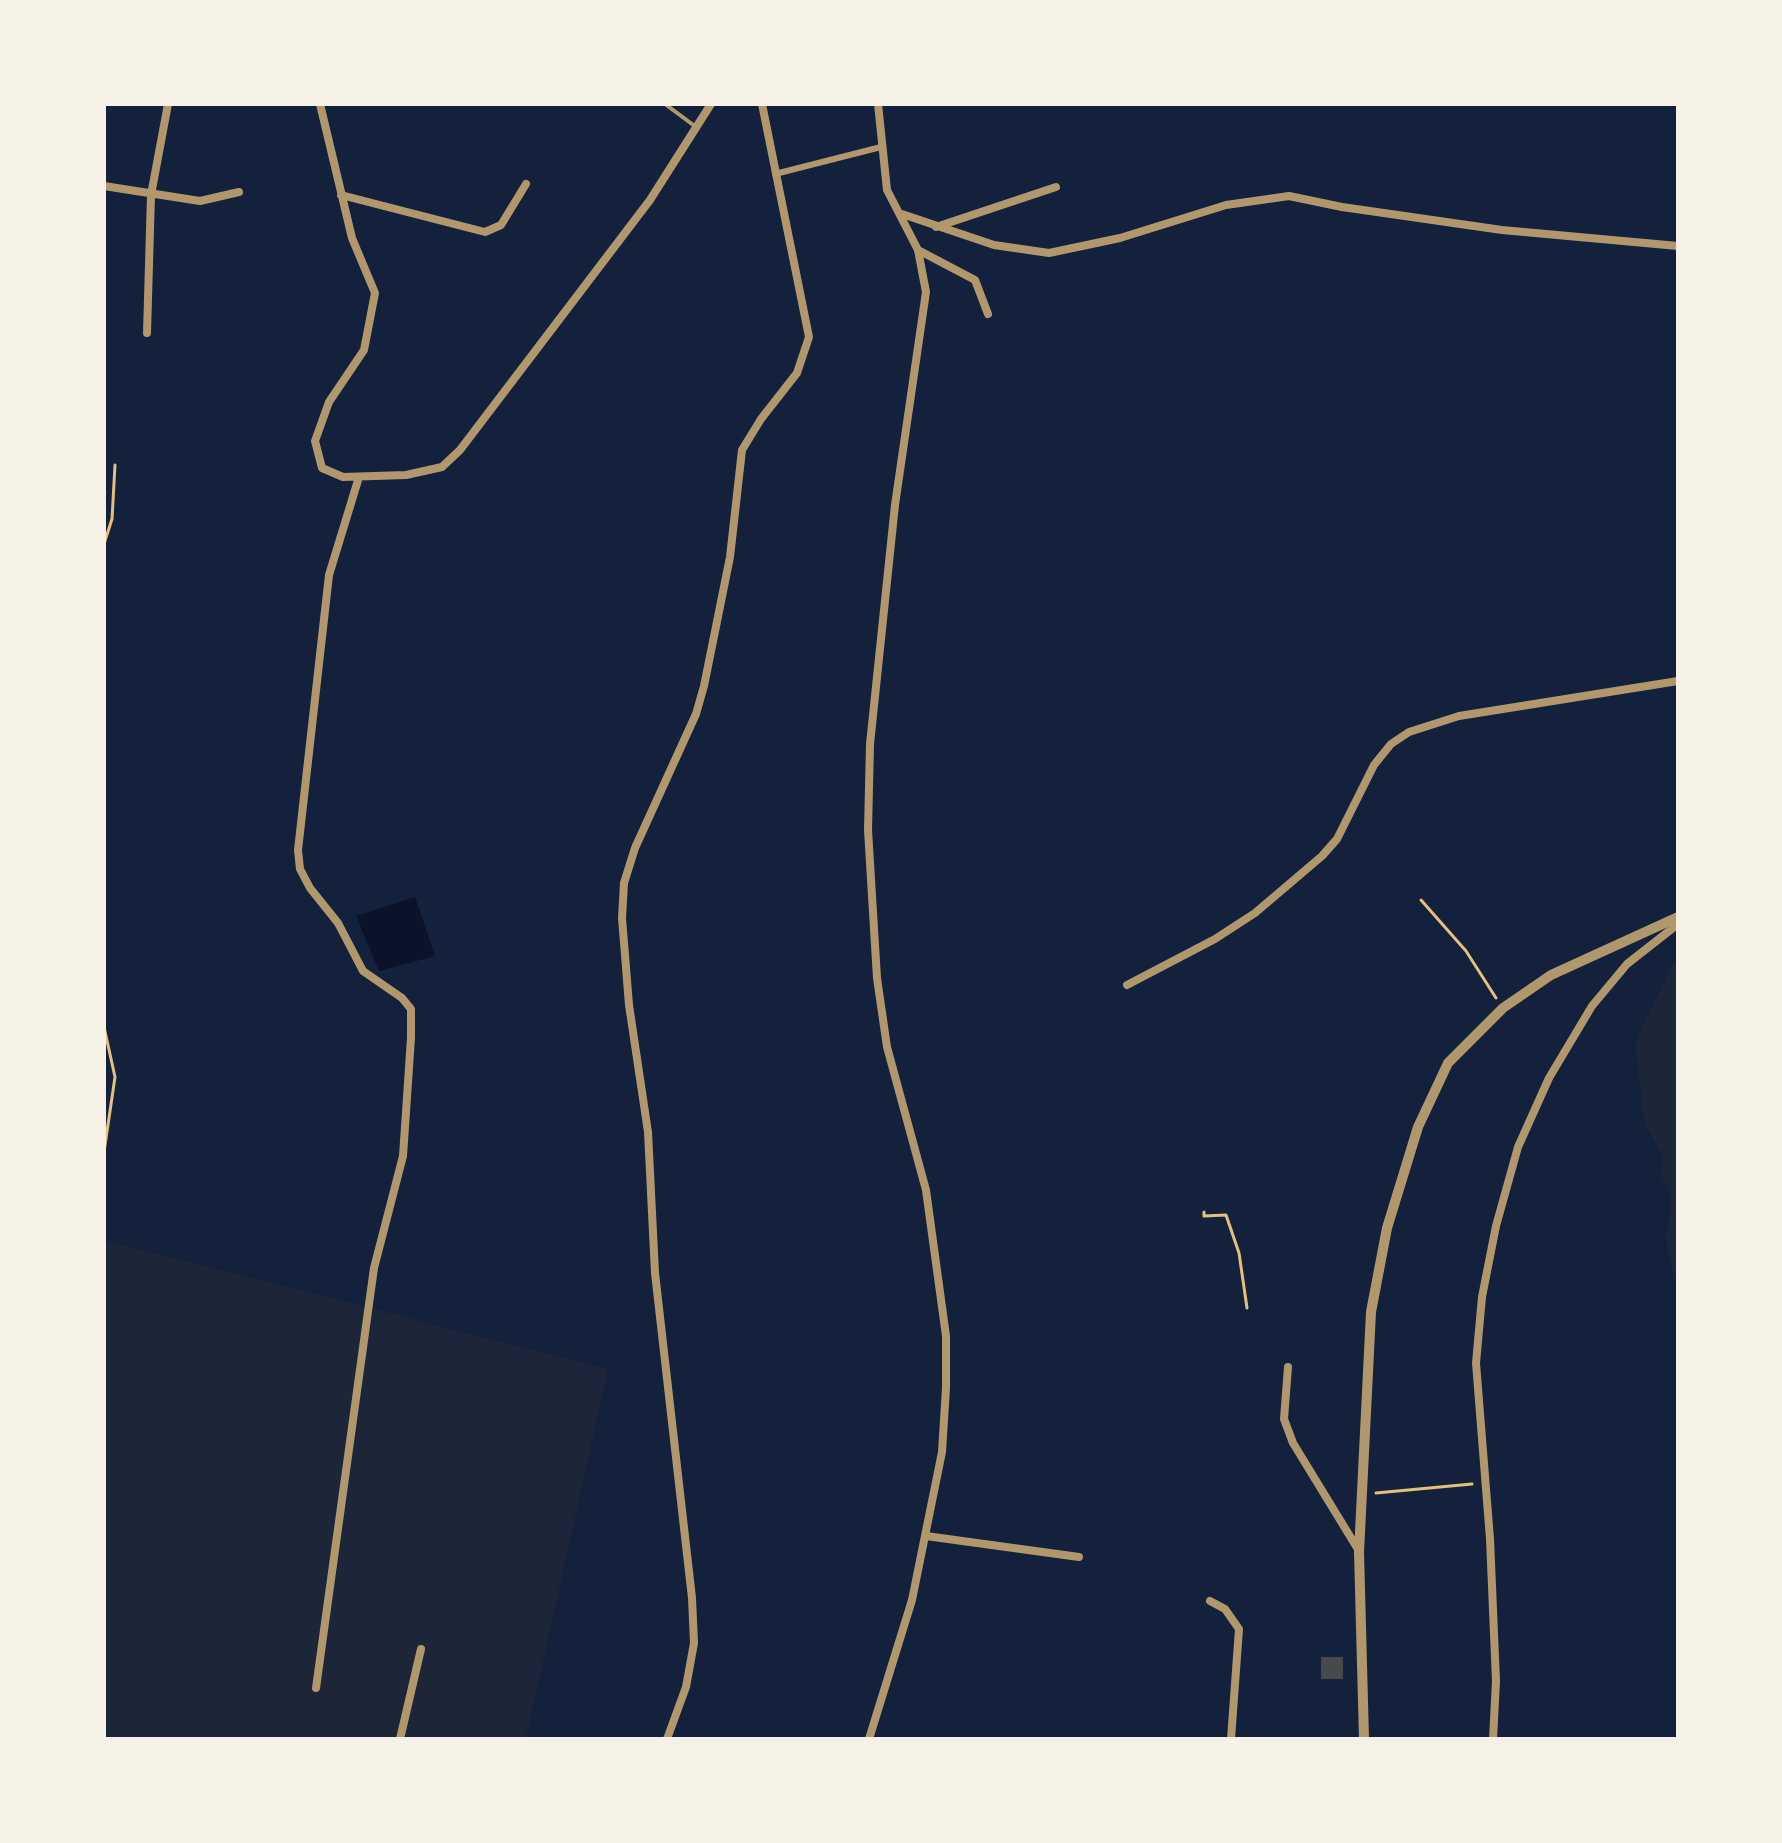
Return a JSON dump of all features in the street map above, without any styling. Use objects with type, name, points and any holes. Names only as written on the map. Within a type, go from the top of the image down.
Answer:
[{"type":"street","points":[[147,333],[151,195],[168,104]]},
{"type":"street","points":[[320,104],[352,238],[375,293],[364,350],[329,402],[315,441],[322,468],[332,475],[359,477],[406,475],[442,467],[460,450],[650,200],[711,104]]},
{"type":"street","points":[[667,1739],[686,1687],[694,1643],[692,1598],[655,1273],[648,1132],[628,991],[622,918],[624,883],[635,848],[696,714],[704,686],[730,557],[742,450],[761,419],[797,373],[809,337],[762,104]]},
{"type":"street","points":[[869,1739],[912,1600],[926,1536],[942,1452],[946,1336],[926,1190],[887,1047],[877,978],[868,830],[870,744],[894,520],[926,292],[918,250],[887,190],[878,104]]},
{"type":"street","points":[[775,174],[881,147]]},
{"type":"street","points":[[341,195],[485,232],[501,225],[526,184]]},
{"type":"street","points":[[104,186],[200,201],[239,192]]},
{"type":"street","points":[[935,227],[1056,187]]},
{"type":"street","points":[[902,214],[994,245],[1049,253],[1120,238],[1226,205],[1289,196],[1502,230],[1678,246]]},
{"type":"street","points":[[918,250],[975,280],[988,314]]},
{"type":"street","points":[[316,1688],[374,1268],[403,1156],[410,1066],[411,1009],[402,998],[363,971],[338,923],[310,888],[300,869],[298,850],[329,575],[359,477]]},
{"type":"street","points":[[1127,985],[1215,939],[1255,913],[1322,856],[1337,839],[1374,765],[1391,744],[1409,732],[1459,716],[1678,681]]},
{"type":"street","points":[[1364,1739],[1359,1552],[1371,1312],[1387,1228],[1418,1127],[1448,1063],[1503,1008],[1551,975],[1678,917]]},
{"type":"street","points":[[1493,1739],[1496,1681],[1476,1363],[1482,1297],[1496,1226],[1518,1147],[1549,1078],[1592,1006],[1627,964],[1678,924]]},
{"type":"street","points":[[1288,1367],[1284,1419],[1293,1443],[1359,1552]]},
{"type":"street","points":[[926,1536],[1079,1557]]},
{"type":"street","points":[[1210,1601],[1225,1609],[1239,1629],[1231,1739]]},
{"type":"street","points":[[400,1739],[421,1649]]},
{"type":"lane","points":[[665,104],[696,127]]},
{"type":"path","points":[[104,544],[112,519],[115,465]]},
{"type":"path","points":[[1421,900],[1466,951],[1503,1008]]},
{"type":"path","points":[[104,1027],[115,1077],[104,1152]]},
{"type":"path","points":[[1204,1212],[1204,1216],[1226,1215],[1239,1253],[1247,1308]]},
{"type":"path","points":[[1362,1494],[1484,1483]]},
{"type":"shaded area","points":[[415,897],[435,956],[379,971],[356,916]]},
{"type":"shaded area","points":[[1678,962],[1678,1280],[1672,1271],[1666,1239],[1672,1198],[1661,1175],[1663,1156],[1644,1122],[1635,1043],[1671,967]]},
{"type":"shaded area","points":[[104,1240],[608,1369],[526,1739],[104,1739]]},
{"type":"building","points":[[1321,1657],[1343,1657],[1343,1679],[1321,1679]]}]
